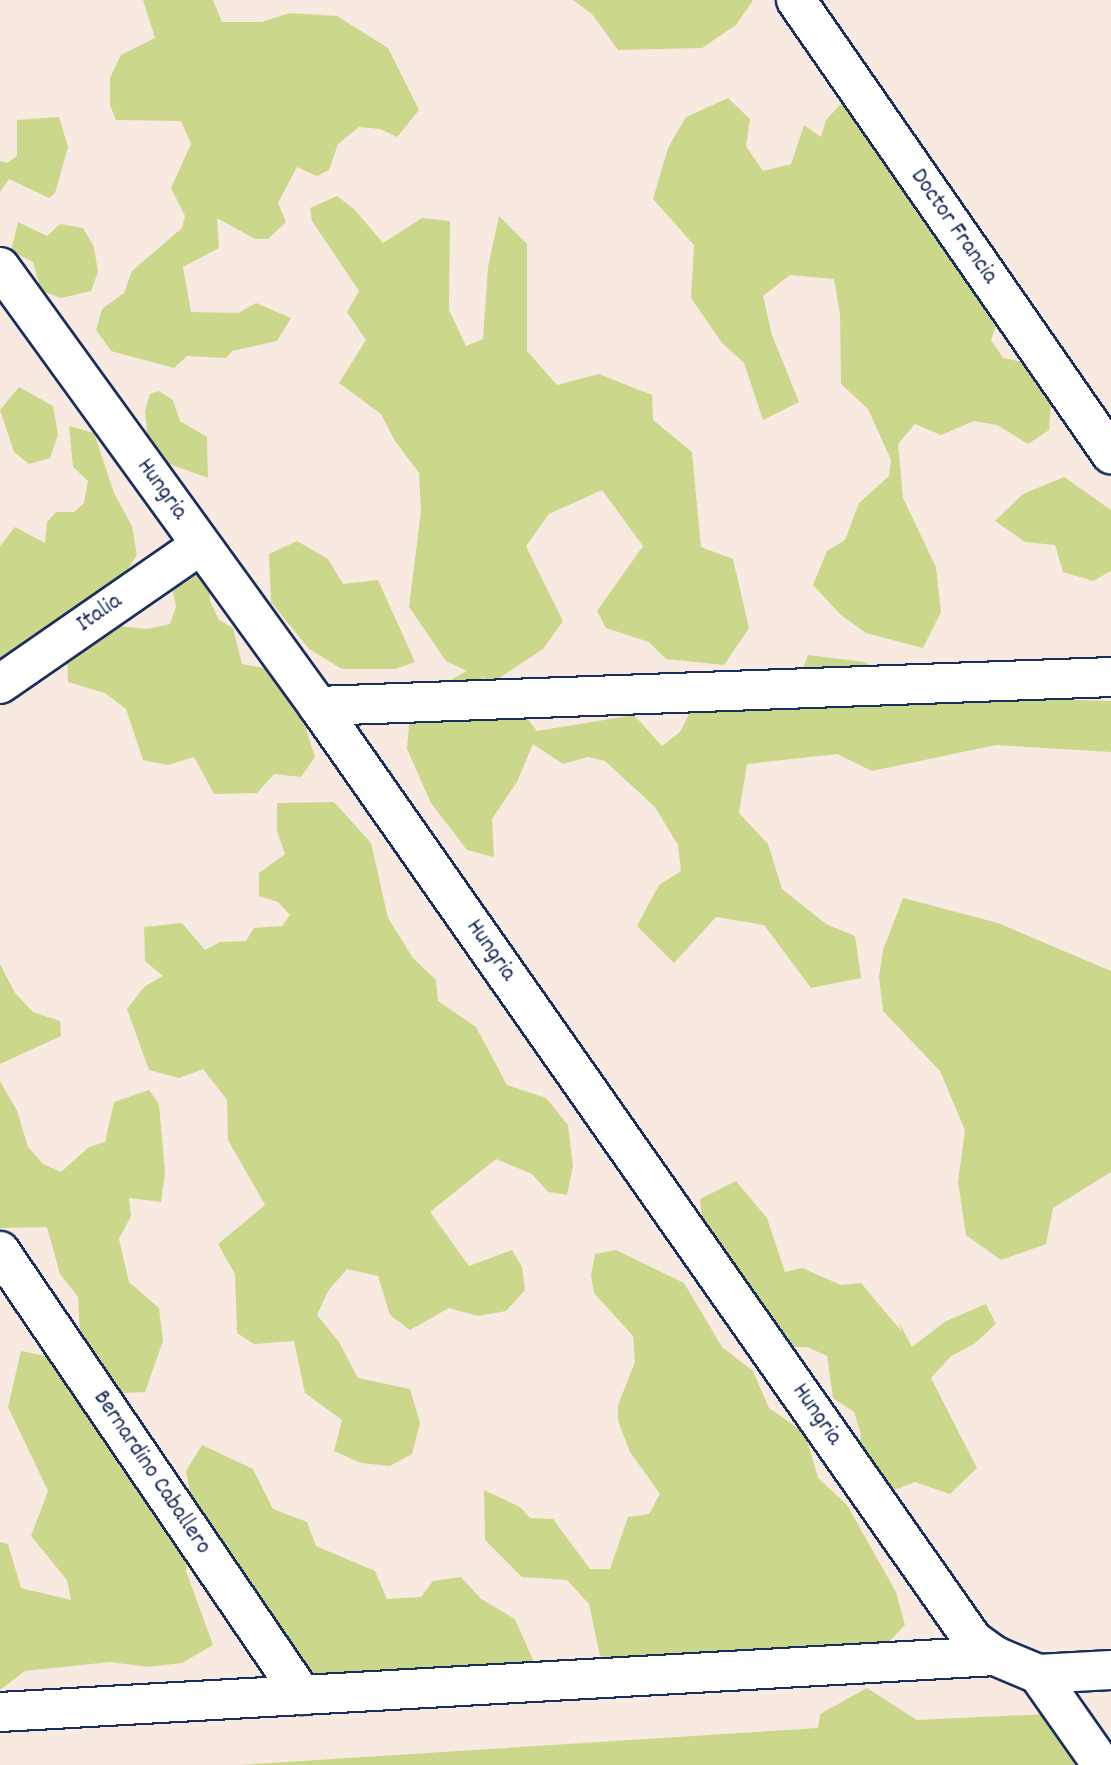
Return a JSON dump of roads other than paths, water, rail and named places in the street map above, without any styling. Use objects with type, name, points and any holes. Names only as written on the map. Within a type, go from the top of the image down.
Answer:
[{"type":"street","name":"Doctor Francia","points":[[796,0],[1111,454]]},
{"type":"street","name":"Hungria","points":[[0,267],[318,706],[984,1648]]},
{"type":"street","name":"Italia","points":[[0,684],[201,545]]},
{"type":"street","points":[[318,706],[1111,677]]},
{"type":"street","name":"Bernardino Caballero","points":[[0,1251],[302,1695]]},
{"type":"street","points":[[0,1712],[302,1695],[984,1648],[1038,1674],[1111,1670]]},
{"type":"street","points":[[1038,1674],[1102,1765]]}]
